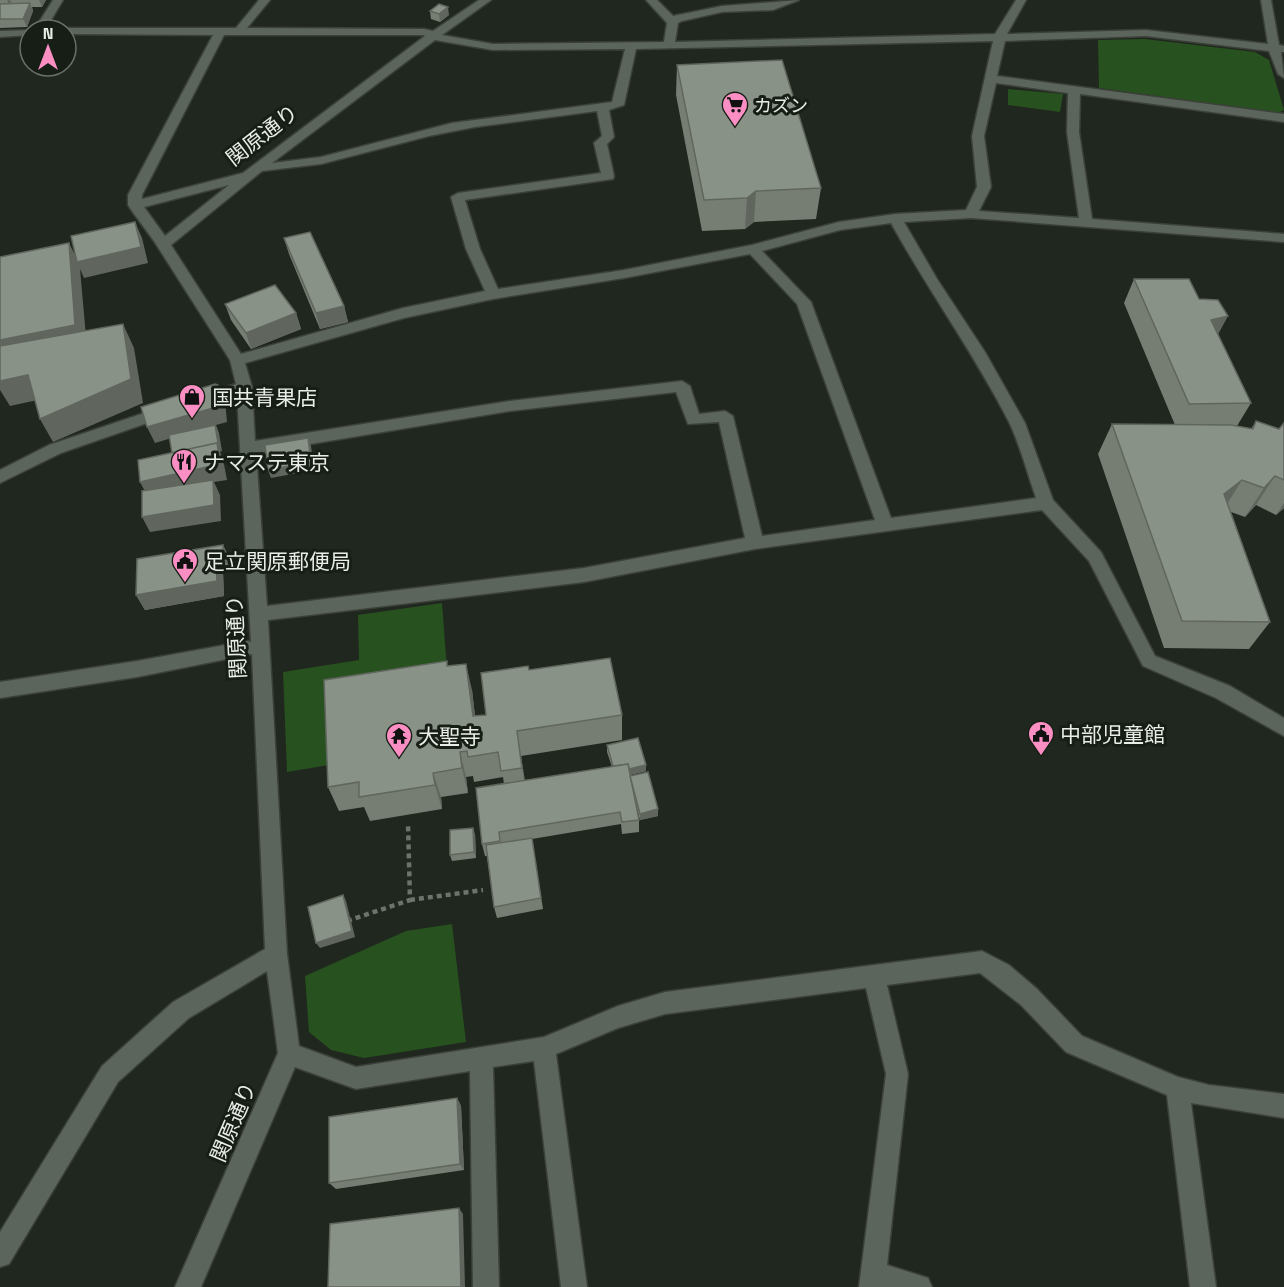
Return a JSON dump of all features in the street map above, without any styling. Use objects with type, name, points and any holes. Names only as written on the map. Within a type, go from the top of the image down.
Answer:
[{"type":"street","points":[[47,18],[58,0]]},
{"type":"street","points":[[239,32],[243,22],[265,0]]},
{"type":"street","name":"関原通り","points":[[188,1287],[289,1053],[276,954],[250,448],[244,387],[237,360],[168,254],[165,243],[257,167],[435,34],[486,0]]},
{"type":"street","points":[[651,0],[673,22]]},
{"type":"street","points":[[669,45],[673,22],[678,18],[722,9],[773,8],[794,0]]},
{"type":"street","points":[[970,214],[984,187],[978,136],[1000,36],[1021,0]]},
{"type":"street","points":[[1266,0],[1284,74]]},
{"type":"street","points":[[78,31],[424,32],[435,34],[443,39],[493,47],[770,45],[1146,33],[1279,49]]},
{"type":"street","points":[[165,243],[135,205],[135,195],[220,32]]},
{"type":"street","points":[[0,34],[18,33]]},
{"type":"street","points":[[257,167],[304,164],[427,132],[497,118],[618,105],[623,75],[632,45]]},
{"type":"street","points":[[991,80],[1284,118]]},
{"type":"street","points":[[1074,91],[1073,132],[1086,223]]},
{"type":"street","points":[[493,294],[473,249],[458,197],[608,176],[600,143],[608,137],[602,107]]},
{"type":"street","points":[[135,205],[246,177]]},
{"type":"street","points":[[237,360],[403,313],[493,294],[624,274],[753,249],[839,226],[895,218],[970,214],[1284,238]]},
{"type":"street","points":[[895,218],[930,280],[978,352],[1017,423],[1047,503],[1095,557],[1149,661],[1223,692],[1284,728]]},
{"type":"street","points":[[130,226],[146,221]]},
{"type":"street","points":[[753,249],[804,302],[885,525]]},
{"type":"street","points":[[250,448],[510,406],[682,386],[693,420],[725,416],[755,543]]},
{"type":"street","points":[[0,477],[55,449],[121,424],[244,387]]},
{"type":"street","points":[[259,614],[584,575],[755,543],[1047,503]]},
{"type":"street","points":[[0,690],[137,669],[247,648]]},
{"type":"street","points":[[0,1255],[110,1074],[181,1010],[276,954]]},
{"type":"street","points":[[289,1053],[356,1078],[544,1048],[618,1017],[665,1003],[982,962],[1001,973],[1029,997],[1074,1044],[1178,1088],[1209,1096],[1284,1106]]},
{"type":"street","points":[[874,976],[897,1074],[873,1280],[919,1287]]},
{"type":"street","points":[[544,1048],[574,1287]]},
{"type":"street","points":[[481,1057],[486,1287]]},
{"type":"street","points":[[1178,1088],[1203,1287]]},
{"type":"path","points":[[408,824],[410,900]]},
{"type":"path","points":[[337,924],[410,900],[483,890]]},
{"type":"green space","points":[[1145,39],[1255,52],[1269,60],[1284,110],[1278,113],[1099,88],[1098,40]]},
{"type":"green space","points":[[1008,89],[1063,94],[1060,112],[1008,105]]},
{"type":"green space","points":[[442,603],[448,683],[329,765],[287,772],[283,672],[359,660],[358,615]]},
{"type":"green space","points":[[452,924],[466,1042],[364,1058],[331,1050],[309,1032],[305,976],[406,931]]},
{"type":"building","points":[[30,3],[23,18],[18,19],[0,19],[0,4]]},
{"type":"building","points":[[439,4],[448,7],[439,14],[430,11]]},
{"type":"building","points":[[782,60],[821,188],[756,191],[747,198],[704,200],[677,65]]},
{"type":"building","points":[[135,222],[141,247],[77,262],[71,236]]},
{"type":"building","points":[[310,232],[344,306],[316,313],[284,238]]},
{"type":"building","points":[[69,243],[75,325],[0,340],[0,257]]},
{"type":"building","points":[[1134,279],[1189,279],[1199,299],[1218,300],[1228,316],[1211,320],[1251,403],[1189,404]]},
{"type":"building","points":[[275,285],[296,313],[246,333],[225,304]]},
{"type":"building","points":[[123,324],[131,379],[40,419],[28,375],[0,381],[0,346]]},
{"type":"building","points":[[218,385],[220,406],[147,427],[141,407]]},
{"type":"building","points":[[1256,421],[1279,429],[1284,423],[1284,480],[1275,476],[1264,488],[1242,480],[1224,494],[1270,622],[1182,621],[1112,424],[1231,425],[1253,429]]},
{"type":"building","points":[[215,425],[218,443],[172,453],[169,435]]},
{"type":"building","points":[[308,438],[311,462],[268,470],[265,445]]},
{"type":"building","points":[[217,443],[220,464],[140,482],[138,460]]},
{"type":"building","points":[[213,480],[214,505],[142,517],[142,491]]},
{"type":"building","points":[[223,545],[223,556],[216,557],[217,581],[136,595],[137,559]]},
{"type":"building","points":[[610,658],[622,715],[517,731],[522,768],[501,771],[498,752],[468,757],[467,751],[460,752],[462,768],[433,773],[435,785],[359,797],[359,782],[328,787],[324,680],[447,661],[447,666],[466,664],[473,716],[486,715],[481,673],[528,666],[529,670]]},
{"type":"building","points":[[638,738],[646,765],[629,769],[628,764],[613,766],[607,745]]},
{"type":"building","points":[[628,764],[639,820],[622,822],[620,812],[499,832],[500,841],[482,844],[476,788]]},
{"type":"building","points":[[648,772],[658,809],[640,814],[630,776]]},
{"type":"building","points":[[473,828],[474,852],[450,855],[450,830]]},
{"type":"building","points":[[532,838],[541,898],[494,907],[486,845]]},
{"type":"building","points":[[343,895],[352,931],[316,943],[308,907]]},
{"type":"building","points":[[457,1098],[460,1164],[329,1183],[329,1117]]},
{"type":"building","points":[[459,1208],[461,1287],[328,1287],[330,1224]]},
{"type":"place","name":"カズン","points":[[735,128]]},
{"type":"place","name":"国共青果店","points":[[192,420]]},
{"type":"place","name":"ナマステ東京","points":[[184,485]]},
{"type":"place","name":"足立関原郵便局","points":[[185,584]]},
{"type":"place","name":"中部児童館","points":[[1041,757]]},
{"type":"place","name":"大聖寺","points":[[399,759]]}]
